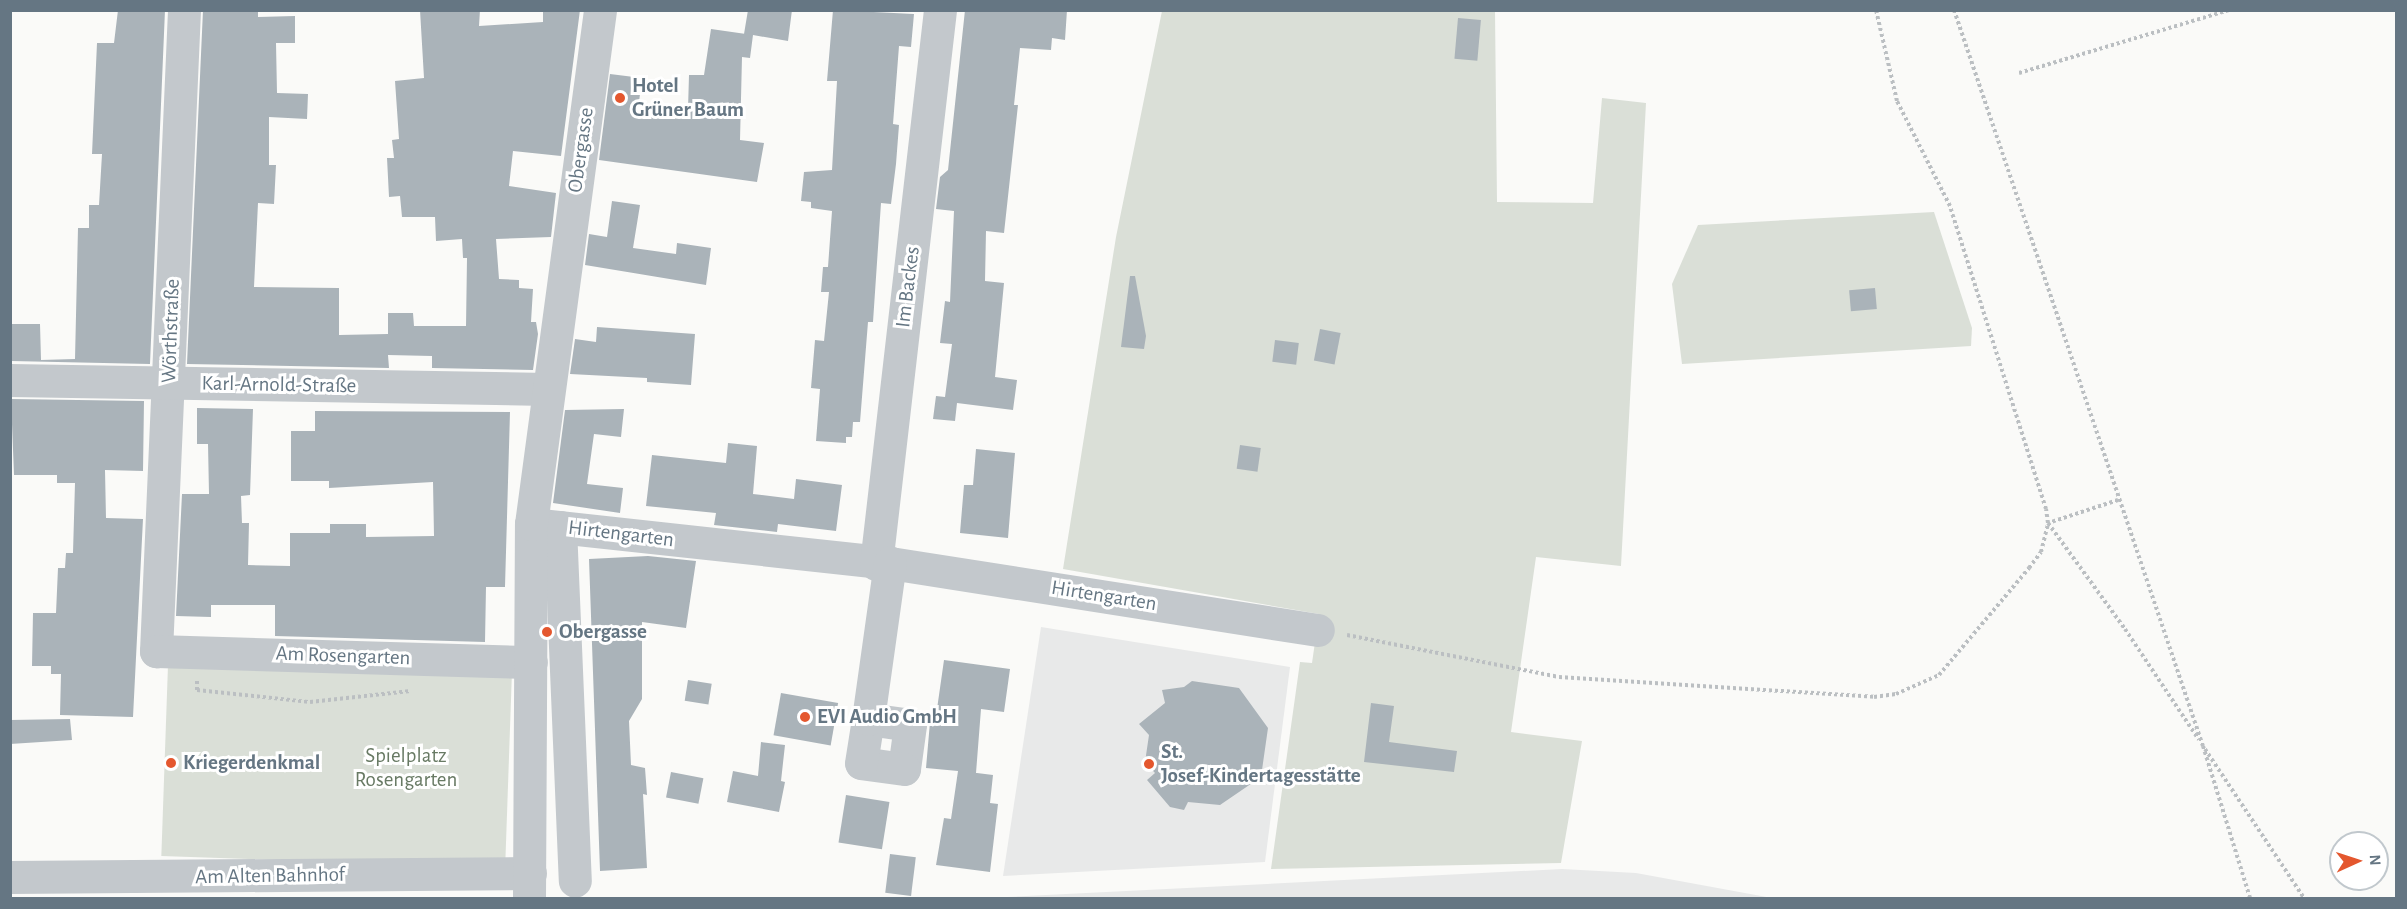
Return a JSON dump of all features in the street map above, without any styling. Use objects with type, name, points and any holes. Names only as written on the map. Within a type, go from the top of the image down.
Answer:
[{"type":"street","name":"Wörthstraße","points":[[156,651],[184,10]]},
{"type":"street","name":"Obergasse","points":[[530,886],[531,662],[545,526],[547,389],[600,10]]},
{"type":"street","name":"Im Backes","points":[[883,563],[940,10]]},
{"type":"street","name":"Karl-Arnold-Straße","points":[[10,380],[547,389]]},
{"type":"street","name":"Obergasse","points":[[545,526],[576,881]]},
{"type":"street","name":"Hirtengarten","points":[[545,526],[883,563],[1318,630]]},
{"type":"street","points":[[868,719],[883,563]]},
{"type":"street","name":"Am Rosengarten","points":[[156,651],[531,662]]},
{"type":"street","name":"Am Alten Bahnhof","points":[[10,877],[530,886]]},
{"type":"path","points":[[1876,10],[1897,101],[1950,206],[2048,524],[2125,629],[2304,898]]},
{"type":"path","points":[[1954,10],[2203,746],[2250,898]]},
{"type":"path","points":[[2019,73],[2229,10]]},
{"type":"path","points":[[2048,524],[2118,500]]},
{"type":"path","points":[[1318,630],[1559,677],[1849,699],[1896,694],[1939,675],[2042,552],[2048,524]]},
{"type":"path","points":[[197,690],[310,702],[414,690]]},
{"type":"shaded area","name":"St. Josef-Kindertagesstätte","points":[[1041,627],[1290,667],[1265,862],[1003,876]]},
{"type":"shaded area","points":[[1562,869],[1636,873],[1772,898],[987,898]]},
{"type":"green space","points":[[1162,11],[1495,11],[1497,202],[1593,203],[1602,98],[1646,103],[1621,566],[1536,557],[1511,732],[1582,741],[1561,863],[1271,869],[1300,662],[1312,663],[1319,614],[1063,569],[1116,237]]},
{"type":"green space","points":[[1934,212],[1972,328],[1971,346],[1682,364],[1672,284],[1698,225]]},
{"type":"green space","name":"Spielplatz Rosengarten","points":[[168,665],[512,677],[505,868],[161,856]]},
{"type":"building","points":[[118,10],[165,10],[150,364],[11,361],[10,324],[40,324],[41,360],[75,359],[78,228],[89,228],[89,205],[99,205],[102,154],[92,154],[97,43],[114,43]]},
{"type":"building","points":[[203,10],[258,10],[258,17],[295,16],[295,43],[276,43],[277,93],[308,94],[307,119],[269,117],[269,165],[276,165],[274,204],[258,203],[254,287],[339,288],[339,335],[388,334],[388,313],[413,313],[414,326],[466,326],[467,258],[463,258],[462,239],[436,241],[435,217],[402,217],[400,196],[389,197],[387,158],[394,158],[392,140],[399,139],[395,81],[424,78],[420,10],[480,10],[479,26],[543,22],[543,10],[580,10],[561,156],[513,151],[509,186],[556,193],[551,237],[496,239],[499,279],[519,280],[519,288],[533,289],[531,322],[536,322],[538,334],[533,370],[432,368],[432,356],[388,355],[389,368],[187,364]]},
{"type":"building","points":[[748,10],[792,10],[788,41],[753,35],[750,58],[742,57],[740,140],[764,143],[757,182],[599,160],[610,74],[642,78],[639,102],[688,109],[689,75],[704,75],[711,29],[744,34]]},
{"type":"building","points":[[833,10],[914,14],[911,47],[899,46],[893,124],[899,125],[896,164],[891,204],[881,203],[873,322],[868,322],[860,422],[853,422],[852,437],[846,437],[846,443],[816,441],[820,389],[811,388],[815,340],[824,341],[829,292],[821,292],[823,267],[828,267],[832,211],[811,208],[811,202],[801,201],[804,172],[832,170],[837,81],[827,81]]},
{"type":"building","points":[[965,10],[1067,10],[1065,40],[1052,38],[1051,50],[1020,48],[1014,105],[1018,105],[1004,233],[986,231],[985,281],[1004,283],[995,377],[1017,380],[1013,410],[957,403],[955,421],[933,419],[936,396],[945,397],[952,344],[940,343],[945,301],[950,302],[954,211],[936,209],[940,177],[948,170]]},
{"type":"building","points":[[1458,18],[1481,20],[1477,61],[1454,59]]},
{"type":"building","points":[[612,201],[640,205],[633,248],[676,254],[677,243],[711,248],[706,285],[585,265],[589,234],[607,237]]},
{"type":"building","points":[[1130,276],[1135,276],[1146,336],[1144,349],[1121,347]]},
{"type":"building","points":[[1875,288],[1877,309],[1851,311],[1849,290]]},
{"type":"building","points":[[597,327],[695,334],[691,385],[647,382],[647,378],[570,374],[575,339],[596,342]]},
{"type":"building","points":[[1320,329],[1341,333],[1335,364],[1314,360]]},
{"type":"building","points":[[1275,340],[1299,343],[1296,365],[1272,362]]},
{"type":"building","points":[[11,399],[144,401],[143,471],[105,470],[106,518],[143,519],[133,717],[60,715],[61,674],[51,674],[51,666],[32,666],[33,613],[56,613],[58,568],[65,568],[66,553],[73,553],[75,483],[57,483],[57,475],[14,475]]},
{"type":"building","points":[[197,408],[253,409],[250,495],[241,496],[242,523],[249,523],[248,565],[290,566],[290,533],[330,533],[330,524],[366,524],[366,537],[434,536],[433,482],[329,488],[329,481],[291,481],[291,431],[315,431],[315,411],[510,412],[505,587],[486,587],[485,642],[275,636],[275,605],[211,605],[211,617],[176,616],[182,494],[209,494],[208,444],[197,444]]},
{"type":"building","points":[[624,409],[621,437],[594,434],[587,484],[623,488],[620,513],[553,503],[565,410]]},
{"type":"building","points":[[728,443],[757,446],[753,494],[794,499],[796,479],[842,485],[836,531],[778,524],[777,532],[714,525],[716,513],[646,506],[652,455],[726,463]]},
{"type":"building","points":[[1240,445],[1261,448],[1257,472],[1237,469]]},
{"type":"building","points":[[976,449],[1015,453],[1008,538],[960,533],[964,485],[973,485]]},
{"type":"building","points":[[648,556],[696,561],[686,628],[642,622],[642,699],[629,721],[631,765],[645,768],[647,795],[643,794],[647,868],[600,871],[589,559]]},
{"type":"building","points":[[944,660],[1010,669],[1004,712],[981,709],[976,773],[993,775],[990,803],[998,804],[990,872],[936,865],[944,818],[951,819],[958,771],[926,768],[930,722],[935,723]]},
{"type":"building","points":[[688,680],[712,684],[708,704],[685,701]]},
{"type":"building","points":[[1192,681],[1239,688],[1268,728],[1261,777],[1220,805],[1188,802],[1184,810],[1170,807],[1147,780],[1155,773],[1145,762],[1149,735],[1139,724],[1165,703],[1162,690],[1184,687]]},
{"type":"building","points":[[781,693],[838,703],[831,745],[774,735]]},
{"type":"building","points":[[1371,703],[1394,706],[1389,742],[1457,751],[1454,772],[1364,762]]},
{"type":"building","points":[[70,719],[72,740],[10,744],[10,720]]},
{"type":"building","points":[[761,742],[785,745],[781,781],[785,782],[779,812],[727,802],[733,771],[758,776]]},
{"type":"building","points":[[671,772],[703,778],[698,804],[666,798]]},
{"type":"building","points":[[846,795],[889,802],[882,849],[838,842]]},
{"type":"building","points":[[890,854],[916,857],[911,896],[885,893]]},
{"type":"place","name":"Hotel Grüner Baum","points":[[620,98]]},
{"type":"place","name":"Obergasse","points":[[547,632]]},
{"type":"place","name":"EVI Audio GmbH","points":[[805,717]]},
{"type":"place","name":"Kriegerdenkmal","points":[[171,763]]},
{"type":"place","name":"St. Josef-Kindertagesstätte","points":[[1149,764]]}]
